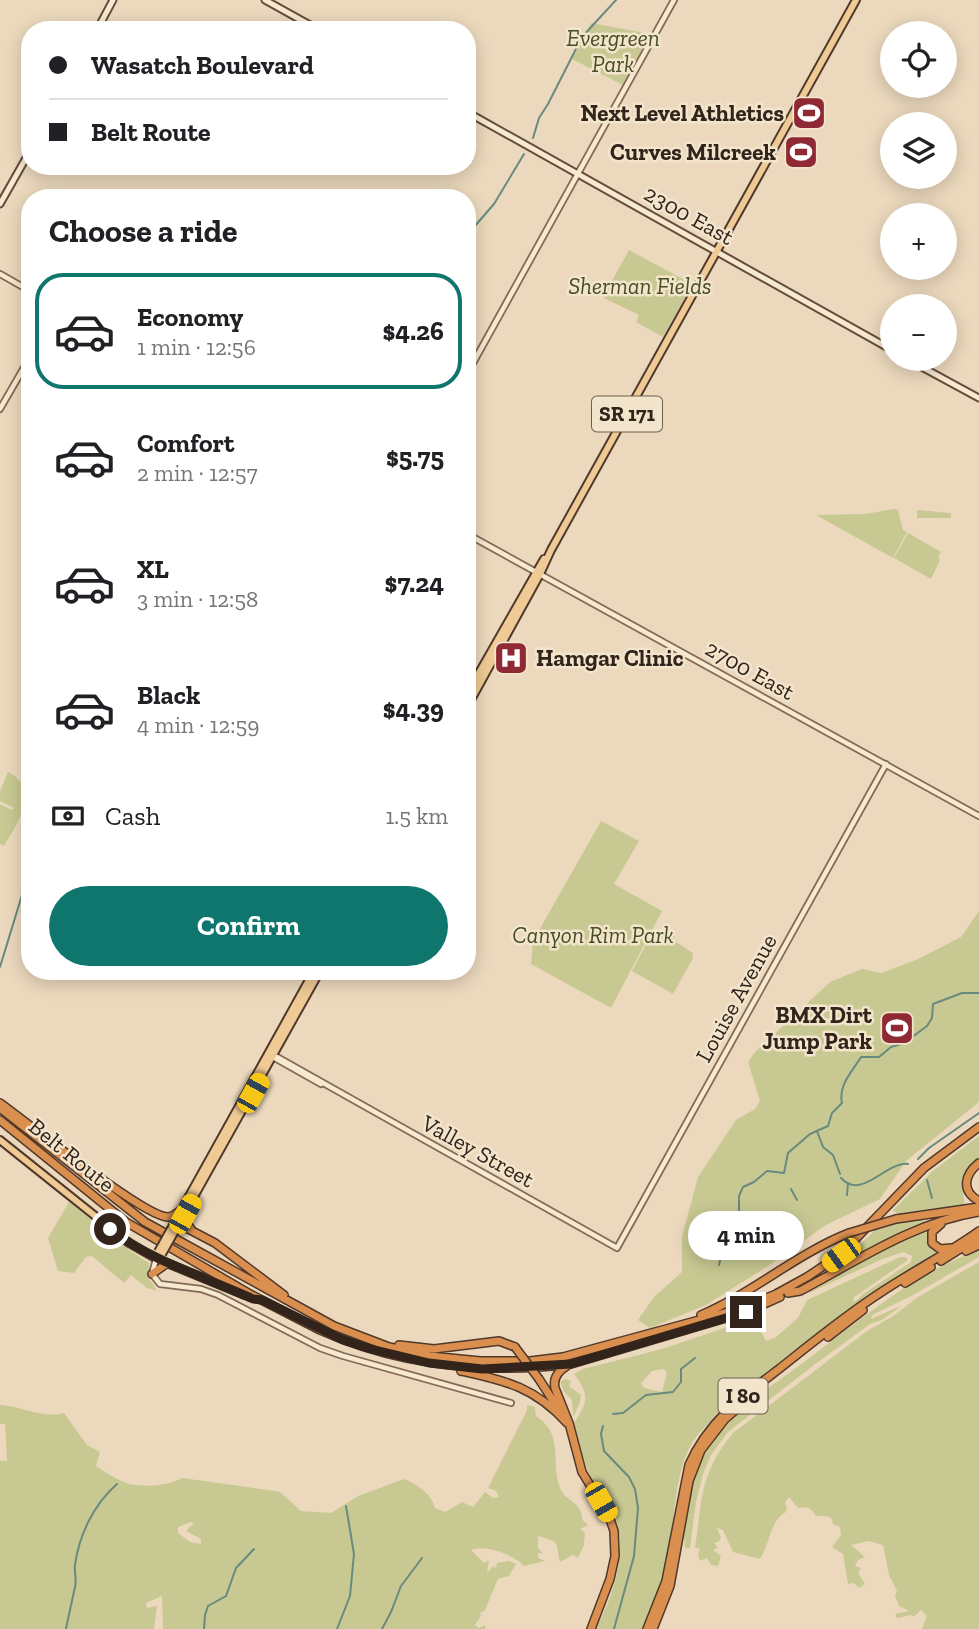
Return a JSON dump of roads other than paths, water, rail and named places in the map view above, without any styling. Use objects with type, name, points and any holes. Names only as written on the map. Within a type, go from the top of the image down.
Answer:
[{"type":"highway","points":[[0,1106],[127,1196],[164,1217],[184,1212],[189,1227],[310,1313]]},
{"type":"highway","name":"Belt Route","points":[[0,1106],[145,1222],[334,1326],[389,1348],[430,1356],[480,1361],[530,1361],[563,1357],[654,1332]]},
{"type":"highway","name":"Belt Route","points":[[0,1120],[117,1215],[153,1239],[262,1300],[343,1340],[429,1363],[482,1369],[571,1364],[746,1312],[788,1293]]},
{"type":"highway","points":[[788,1293],[836,1262],[870,1232],[930,1168],[979,1130]]},
{"type":"highway","points":[[654,1332],[740,1309],[807,1277],[849,1246],[924,1168],[979,1130]]},
{"type":"highway","points":[[979,1163],[968,1174],[966,1183],[968,1193],[979,1201]]},
{"type":"highway","points":[[788,1293],[800,1291],[911,1232],[979,1211]]},
{"type":"highway","points":[[654,1332],[719,1308],[813,1249],[849,1233],[896,1219],[979,1211]]},
{"type":"highway","points":[[955,1248],[936,1247],[932,1243],[932,1232],[938,1225],[979,1211]]},
{"type":"highway","points":[[176,1226],[197,1233]]},
{"type":"highway","name":"I 80","points":[[647,1629],[666,1581],[686,1474],[706,1433],[735,1403],[882,1291],[979,1231]]},
{"type":"highway","name":"I 80","points":[[653,1629],[670,1586],[689,1481],[709,1437],[731,1412],[881,1297],[979,1237]]},
{"type":"highway","points":[[915,1277],[979,1245]]},
{"type":"highway","points":[[159,1255],[166,1264],[253,1299],[262,1300]]},
{"type":"highway","points":[[152,1273],[166,1264]]},
{"type":"highway","points":[[364,1339],[434,1349],[499,1341],[515,1347],[539,1379],[567,1423],[572,1436]]},
{"type":"highway","points":[[429,1363],[522,1387],[548,1404],[567,1423]]},
{"type":"highway","points":[[571,1364],[558,1373],[554,1383],[582,1472],[609,1516],[615,1545],[610,1579],[591,1629]]},
{"type":"main road","points":[[102,21],[113,0]]},
{"type":"main road","points":[[265,0],[303,21]]},
{"type":"main road","name":"SR 171","points":[[476,679],[551,550],[856,0]]},
{"type":"main road","name":"2300 East","points":[[476,117],[880,344]]},
{"type":"main road","points":[[0,204],[21,166]]},
{"type":"main road","points":[[929,371],[979,398]]},
{"type":"main road","name":"SR 171","points":[[476,690],[538,572]]},
{"type":"main road","points":[[184,1212],[309,980]]},
{"type":"main road","points":[[0,1140],[129,1243],[159,1255],[315,980]]},
{"type":"street","points":[[476,358],[674,0]]},
{"type":"street","points":[[0,274],[21,286]]},
{"type":"street","points":[[0,408],[21,372]]},
{"type":"street","name":"2700 East","points":[[476,539],[979,816]]},
{"type":"street","name":"Louise Avenue","points":[[617,1248],[886,764]]},
{"type":"street","points":[[265,1058],[273,1057]]},
{"type":"street","name":"Valley Street","points":[[273,1057],[617,1248]]},
{"type":"street","points":[[159,1255],[152,1273],[160,1284],[219,1294],[320,1348],[511,1403]]},
{"type":"waterway","points":[[533,138],[539,118],[582,37],[616,0]]},
{"type":"waterway","points":[[476,225],[494,204],[524,154]]},
{"type":"waterway","points":[[0,967],[21,898]]},
{"type":"waterway","points":[[719,1265],[727,1229],[739,1213],[739,1196],[743,1187],[767,1171],[784,1173],[788,1153],[810,1134],[828,1126],[832,1113],[842,1103],[844,1084],[861,1057],[879,1057],[891,1047],[904,1043],[927,1026],[932,1018],[933,1004],[962,993],[979,993]]},
{"type":"waterway","points":[[918,1159],[929,1148],[979,1113]]},
{"type":"waterway","points":[[817,1131],[823,1147],[833,1155],[840,1174]]},
{"type":"waterway","points":[[841,1178],[849,1184],[857,1185],[866,1183],[891,1168],[908,1164]]},
{"type":"waterway","points":[[927,1180],[932,1198]]},
{"type":"waterway","points":[[847,1195],[848,1183]]},
{"type":"waterway","points":[[791,1189],[797,1200]]},
{"type":"waterway","points":[[613,1414],[623,1413],[646,1395],[673,1392],[681,1382],[681,1369],[695,1358]]},
{"type":"waterway","points":[[603,1426],[601,1434],[604,1451],[629,1477],[635,1489],[638,1508],[634,1556],[614,1629]]},
{"type":"waterway","points":[[66,1629],[76,1584],[75,1565],[80,1542],[101,1501],[117,1484]]},
{"type":"waterway","points":[[337,1629],[350,1596],[354,1554],[346,1506]]},
{"type":"waterway","points":[[204,1629],[208,1606],[226,1596],[236,1568],[254,1549]]},
{"type":"waterway","points":[[382,1629],[401,1586],[422,1558]]},
{"type":"place","name":"Next Level Athletics","points":[[809,113]]},
{"type":"place","name":"Curves Milcreek","points":[[801,152]]},
{"type":"place","name":"Hamgar Clinic","points":[[511,658]]},
{"type":"place","name":"BMX Dirt Jump Park","points":[[897,1028]]},
{"type":"park label","name":"Evergreen Park","points":[[613,51]]},
{"type":"park label","name":"Sherman Fields","points":[[640,286]]},
{"type":"park label","name":"Canyon Rim Park","points":[[593,935]]}]
